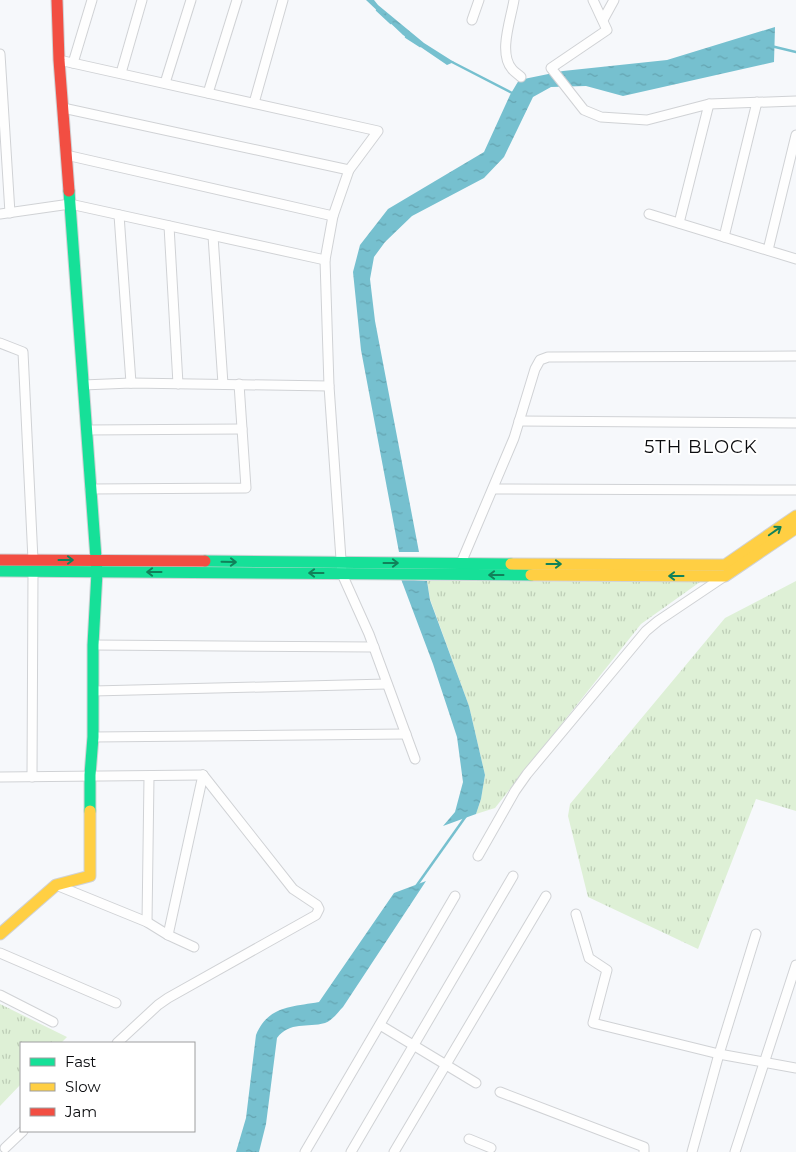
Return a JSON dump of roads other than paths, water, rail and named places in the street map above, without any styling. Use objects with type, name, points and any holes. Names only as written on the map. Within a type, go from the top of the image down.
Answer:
[{"type":"street","points":[[0,934],[56,885],[90,876],[90,775],[93,736],[93,645],[97,566],[59,60],[57,0]]},
{"type":"street","points":[[73,63],[92,0]]},
{"type":"street","points":[[121,73],[142,0]]},
{"type":"street","points":[[165,83],[191,0]]},
{"type":"street","points":[[208,93],[237,0]]},
{"type":"street","points":[[254,103],[283,0]]},
{"type":"street","points":[[472,20],[479,0]]},
{"type":"street","points":[[514,0],[506,41],[506,58],[512,69],[521,77]]},
{"type":"street","points":[[593,0],[607,30],[551,68],[569,88],[584,110],[601,117],[647,120],[709,104],[796,101]]},
{"type":"street","points":[[603,20],[614,0]]},
{"type":"street","points":[[0,54],[10,213]]},
{"type":"street","points":[[59,60],[378,130],[349,170],[333,216],[325,260],[329,386],[342,568],[374,647],[415,759]]},
{"type":"street","points":[[724,237],[757,102]]},
{"type":"street","points":[[678,223],[709,104]]},
{"type":"street","points":[[63,108],[349,170]]},
{"type":"street","points":[[768,250],[796,135]]},
{"type":"street","points":[[66,155],[333,216]]},
{"type":"street","points":[[0,214],[70,204],[325,260]]},
{"type":"street","points":[[649,214],[796,259]]},
{"type":"street","points":[[120,215],[131,384]]},
{"type":"street","points":[[169,226],[178,384]]},
{"type":"street","points":[[213,236],[223,384]]},
{"type":"street","points":[[0,343],[23,352],[33,566],[32,777]]},
{"type":"street","points":[[461,563],[514,438],[535,369],[540,360],[548,357],[796,356]]},
{"type":"street","points":[[82,385],[239,384],[329,386]]},
{"type":"street","points":[[90,488],[246,488],[239,384]]},
{"type":"street","points":[[519,421],[796,423]]},
{"type":"street","points":[[86,430],[242,429]]},
{"type":"street","points":[[493,489],[796,490]]},
{"type":"street","points":[[478,856],[515,791],[527,774],[635,644],[658,621],[796,516]]},
{"type":"street","points":[[0,571],[33,566],[725,571],[796,528]]},
{"type":"street","points":[[0,560],[33,566]]},
{"type":"street","points":[[342,568],[461,563],[725,571]]},
{"type":"street","points":[[93,645],[374,647]]},
{"type":"street","points":[[93,691],[387,684]]},
{"type":"street","points":[[93,736],[406,734]]},
{"type":"street","points":[[0,777],[203,775]]},
{"type":"street","points":[[168,935],[203,775]]},
{"type":"street","points":[[118,1042],[168,998],[316,915],[319,910],[317,905],[293,889],[203,775]]},
{"type":"street","points":[[147,922],[149,777]]},
{"type":"street","points":[[351,1152],[513,876]]},
{"type":"street","points":[[56,885],[147,922],[168,935],[194,946]]},
{"type":"street","points":[[306,1152],[455,896]]},
{"type":"street","points":[[394,1152],[546,896]]},
{"type":"street","points":[[576,914],[589,958],[607,970],[593,1024],[719,1054],[796,1068]]},
{"type":"street","points":[[692,1152],[719,1054],[756,934]]},
{"type":"street","points":[[0,953],[116,1003]]},
{"type":"street","points":[[735,1152],[796,965]]},
{"type":"street","points":[[0,995],[53,1022]]},
{"type":"street","points":[[380,1025],[476,1083]]},
{"type":"street","points":[[500,1092],[644,1147],[644,1152]]},
{"type":"street","points":[[5,1148],[22,1132]]},
{"type":"street","points":[[469,1139],[490,1150],[501,1152]]},
{"type":"water","points":[[366,0],[374,0],[424,43],[454,62],[447,65],[403,35]]},
{"type":"water","points":[[775,27],[774,62],[623,96],[586,86],[551,87],[533,97],[504,157],[484,178],[412,216],[385,242],[374,257],[370,279],[375,321],[419,552],[399,552],[361,350],[353,272],[360,245],[388,209],[484,152],[510,95],[519,80],[563,71],[667,60]]},
{"type":"water","points":[[401,579],[427,581],[430,600],[469,706],[485,775],[476,814],[443,826],[455,812],[463,782],[457,737],[433,664]]},
{"type":"water","points":[[426,881],[343,1007],[335,1016],[325,1023],[287,1029],[277,1038],[266,1124],[259,1152],[236,1152],[246,1118],[256,1035],[261,1025],[274,1013],[290,1007],[319,1002],[394,893]]},
{"type":"waterway","points":[[377,10],[391,23]]},
{"type":"waterway","points":[[406,37],[420,46]]},
{"type":"waterway","points":[[771,46],[796,52]]},
{"type":"waterway","points":[[452,62],[514,94]]},
{"type":"waterway","points":[[417,885],[466,816]]},
{"type":"district","name":"5TH BLOCK","points":[[701,447]]}]
